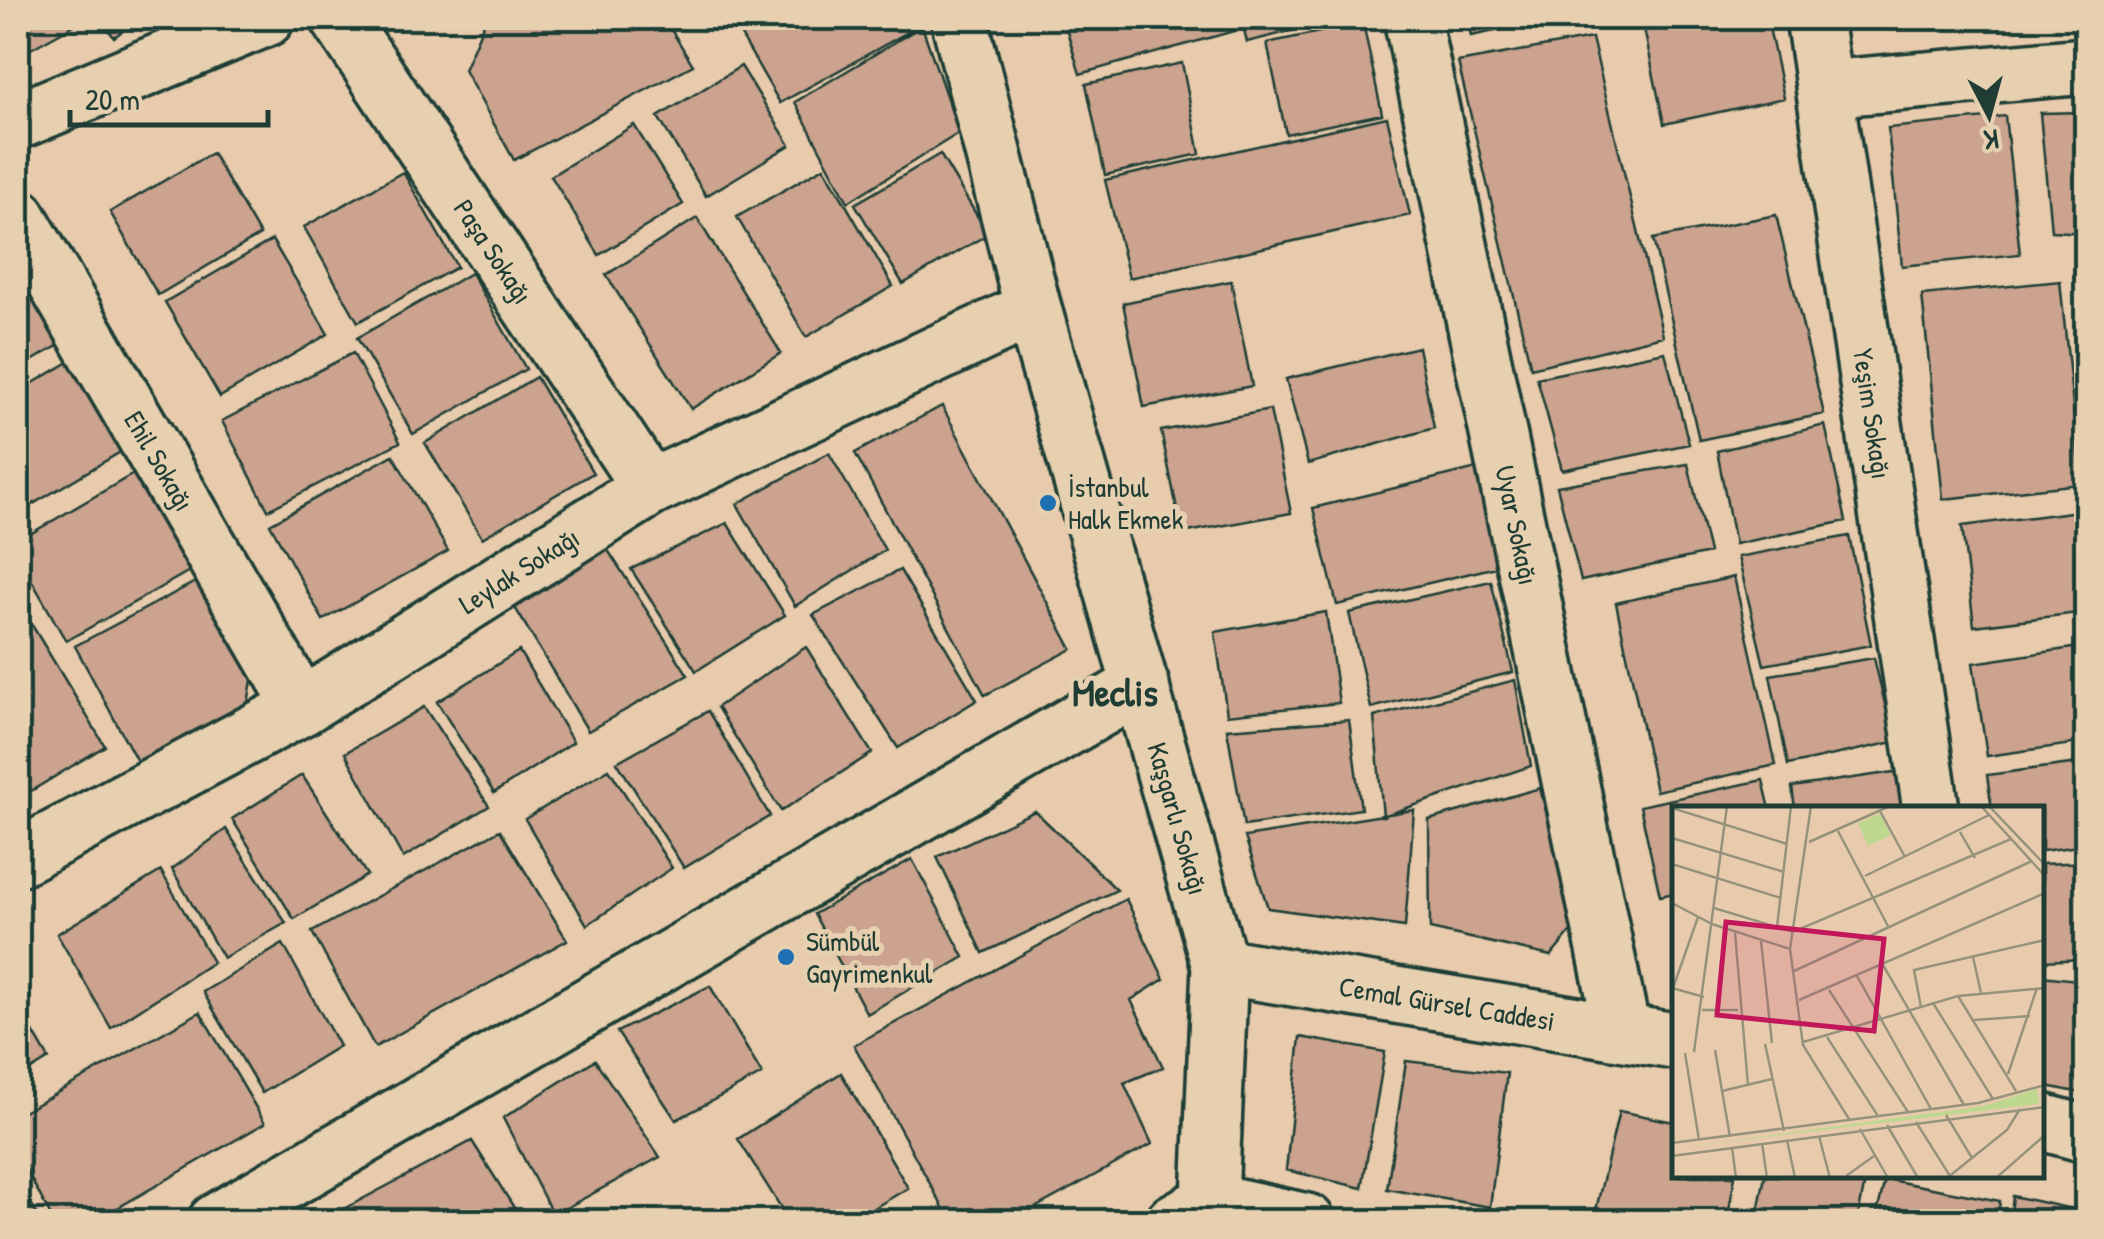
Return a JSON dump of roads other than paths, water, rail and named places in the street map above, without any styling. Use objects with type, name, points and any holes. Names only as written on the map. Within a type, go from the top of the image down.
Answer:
[{"type":"street","points":[[18,121],[266,18]]},
{"type":"street","name":"Paşa Sokağı","points":[[338,18],[650,488]]},
{"type":"street","name":"Kaşgarlı Sokağı","points":[[959,18],[1033,309],[1220,966],[1198,1215]]},
{"type":"street","name":"Uyar Sokağı","points":[[1412,18],[1648,1036]]},
{"type":"street","name":"Yeşim Sokağı","points":[[1814,18],[1931,806]]},
{"type":"street","points":[[1825,88],[2086,66]]},
{"type":"street","name":"Ehil Sokağı","points":[[18,218],[302,707]]},
{"type":"street","name":"Leylak Sokağı","points":[[18,858],[302,707],[650,488],[1033,309]]},
{"type":"street","points":[[216,1222],[1140,685]]},
{"type":"street","name":"Cemal Gürsel Caddesi","points":[[1220,966],[1648,1036]]},
{"type":"street","points":[[2044,1123],[2086,1134]]},
{"type":"street","points":[[1198,1215],[1306,1222]]},
{"type":"place","name":"İstanbul Halk Ekmek","points":[[1048,503]]},
{"type":"place","name":"Sümbül Gayrimenkul","points":[[786,957]]},
{"type":"district","name":"Meclis","points":[[1115,692]]}]
